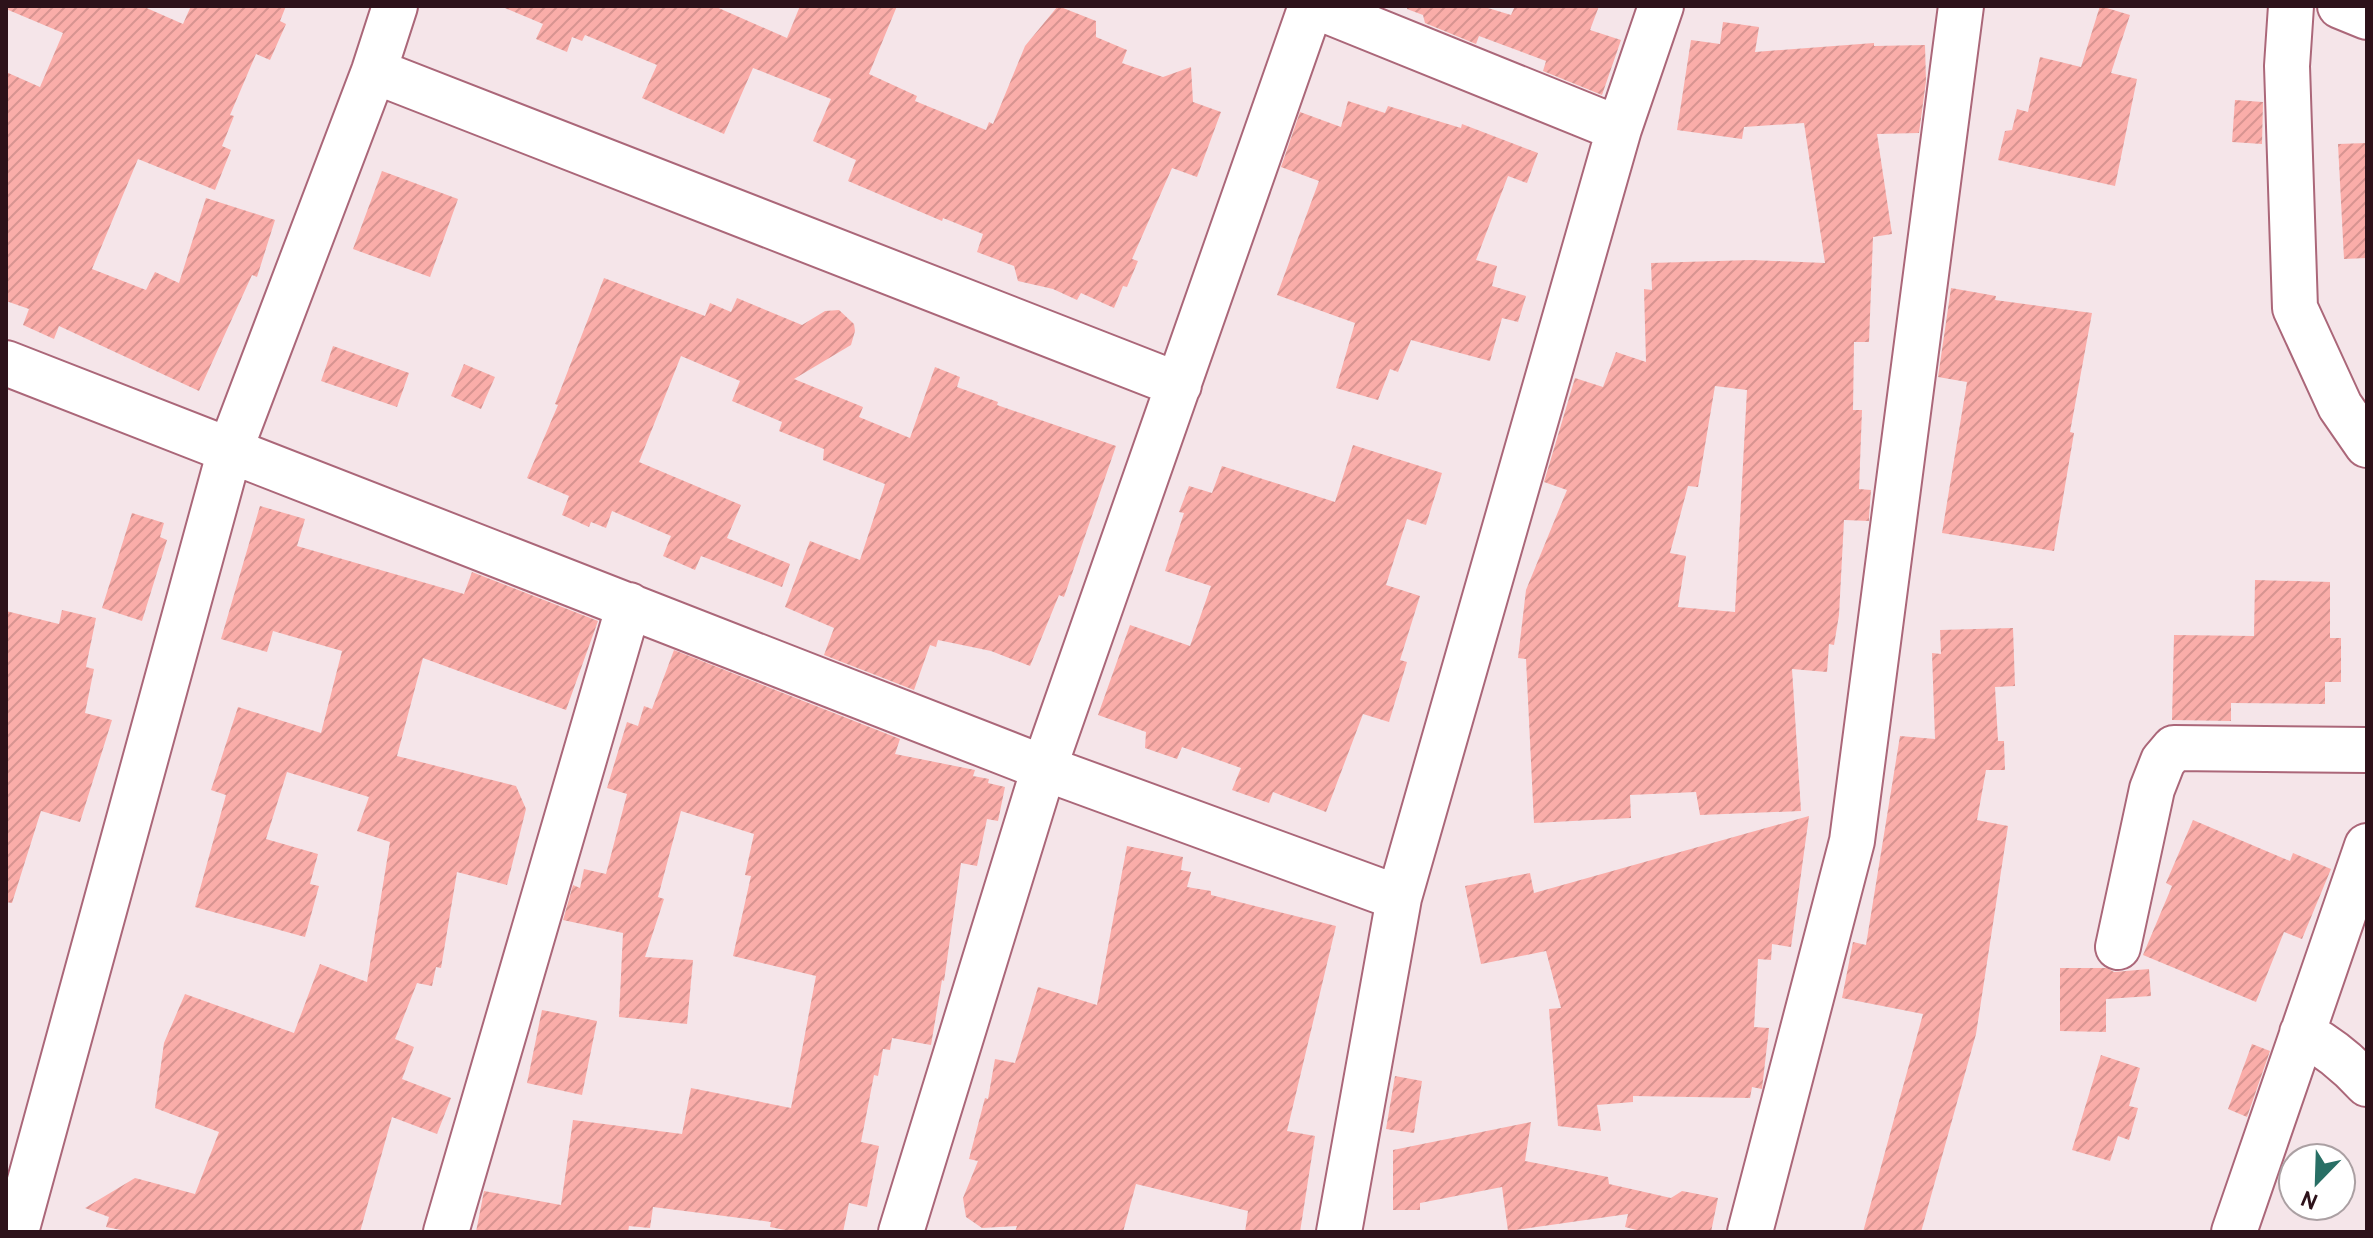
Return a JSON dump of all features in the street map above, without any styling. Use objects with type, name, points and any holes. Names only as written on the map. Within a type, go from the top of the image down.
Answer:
[{"type":"street","points":[[16,1232],[230,450],[374,71],[395,6]]},
{"type":"street","points":[[901,1232],[1044,768],[1313,6],[1619,129]]},
{"type":"street","points":[[1339,1232],[1399,898],[1619,129],[1661,6]]},
{"type":"street","points":[[1750,1232],[1852,841],[1961,6]]},
{"type":"street","points":[[2291,6],[2287,66],[2295,308],[2340,406],[2367,445]]},
{"type":"street","points":[[2340,6],[2367,17]]},
{"type":"street","points":[[374,71],[1179,385]]},
{"type":"street","points":[[6,363],[1044,768],[1399,898]]},
{"type":"street","points":[[446,1232],[629,605]]},
{"type":"street","points":[[2118,947],[2152,789],[2163,761],[2174,748],[2367,750]]},
{"type":"street","points":[[2234,1232],[2367,846]]},
{"type":"street","points":[[2302,1033],[2352,1067],[2367,1084]]},
{"type":"building","points":[[6,6],[142,6],[183,24],[191,6],[286,6],[280,21],[286,24],[270,60],[256,54],[230,115],[234,116],[222,146],[231,150],[215,190],[138,159],[92,269],[146,290],[155,272],[179,283],[206,198],[275,220],[257,277],[252,275],[199,391],[59,326],[54,339],[23,325],[29,309],[6,301],[6,72],[40,87],[63,33],[6,9]]},
{"type":"building","points":[[500,6],[714,6],[787,38],[800,6],[897,6],[869,74],[917,96],[915,101],[986,130],[989,122],[993,124],[1025,46],[1058,6],[1096,21],[1096,37],[1127,50],[1122,63],[1163,77],[1191,67],[1193,102],[1221,112],[1197,177],[1172,168],[1132,259],[1138,261],[1114,308],[1081,293],[1077,300],[1053,289],[1018,281],[1014,266],[977,252],[983,234],[943,218],[942,221],[848,181],[856,160],[813,141],[831,99],[753,68],[724,134],[642,98],[657,65],[585,35],[582,41],[572,37],[567,52],[536,39],[543,24]]},
{"type":"building","points":[[1407,6],[1489,6],[1511,15],[1515,6],[1599,6],[1590,30],[1621,40],[1602,95],[1543,71],[1546,61],[1479,36],[1476,44],[1425,23],[1423,15],[1407,9]]},
{"type":"building","points":[[2100,6],[2130,15],[2111,73],[2137,79],[2115,186],[1998,160],[2005,131],[2012,130],[2017,109],[2028,112],[2040,57],[2081,67]]},
{"type":"building","points":[[1723,22],[1759,27],[1755,52],[1874,43],[1874,46],[1925,45],[1926,81],[1919,133],[1877,134],[1892,234],[1873,237],[1869,342],[1854,342],[1853,410],[1862,410],[1859,489],[1871,490],[1869,521],[1844,520],[1839,615],[1834,645],[1829,644],[1827,672],[1792,669],[1801,811],[1700,815],[1696,792],[1630,795],[1631,818],[1534,823],[1526,659],[1518,658],[1526,590],[1567,490],[1544,482],[1575,378],[1603,387],[1616,352],[1646,362],[1644,289],[1652,290],[1651,263],[1751,260],[1825,263],[1804,123],[1744,127],[1742,139],[1677,130],[1691,40],[1720,44]],"holes":[[[1715,386],[1747,390],[1735,612],[1678,607],[1686,556],[1670,553],[1688,486],[1698,487]]]},
{"type":"building","points":[[2235,100],[2263,102],[2262,144],[2232,142]]},
{"type":"building","points":[[1348,101],[1385,113],[1388,106],[1461,128],[1462,124],[1538,153],[1527,183],[1508,176],[1476,260],[1497,266],[1492,286],[1526,296],[1518,322],[1502,318],[1490,361],[1411,340],[1398,372],[1390,369],[1378,400],[1336,388],[1355,323],[1277,295],[1319,181],[1281,167],[1300,112],[1341,127]]},
{"type":"building","points":[[2367,143],[2367,258],[2344,259],[2338,144]]},
{"type":"building","points":[[382,171],[458,199],[430,277],[353,249]]},
{"type":"building","points":[[604,278],[705,316],[710,303],[731,312],[737,298],[802,325],[825,311],[839,310],[854,324],[851,345],[794,379],[863,407],[859,417],[910,438],[935,367],[960,377],[957,387],[998,402],[997,405],[1116,446],[1064,597],[1059,595],[1030,666],[991,651],[938,640],[936,647],[930,645],[914,690],[824,655],[834,628],[785,607],[810,541],[860,560],[885,484],[823,460],[824,449],[779,431],[782,422],[732,401],[740,381],[681,356],[639,462],[741,505],[727,538],[790,564],[782,587],[701,556],[695,570],[663,556],[671,536],[612,511],[606,528],[591,522],[589,527],[562,515],[569,496],[527,478],[558,405],[555,404]]},
{"type":"building","points":[[1951,288],[1996,296],[1995,300],[2092,313],[2070,432],[2074,433],[2054,551],[1942,533],[1967,382],[1938,377]]},
{"type":"building","points":[[333,346],[409,373],[397,407],[321,381]]},
{"type":"building","points":[[464,364],[495,377],[481,409],[451,396]]},
{"type":"building","points":[[1353,445],[1442,473],[1426,525],[1407,519],[1386,585],[1420,596],[1400,660],[1407,662],[1389,722],[1363,714],[1326,812],[1273,792],[1269,803],[1232,790],[1241,768],[1182,747],[1177,759],[1145,748],[1146,732],[1098,715],[1130,625],[1190,646],[1211,586],[1165,571],[1184,513],[1179,512],[1189,486],[1212,493],[1222,466],[1335,502]]},
{"type":"building","points":[[260,506],[305,519],[297,546],[464,594],[472,572],[598,621],[566,710],[423,658],[397,756],[516,786],[526,809],[507,885],[457,872],[441,968],[436,967],[432,986],[417,983],[395,1039],[414,1047],[402,1079],[451,1098],[437,1134],[392,1117],[360,1232],[131,1232],[106,1227],[109,1217],[85,1208],[135,1178],[195,1194],[219,1132],[155,1108],[164,1043],[185,994],[294,1033],[320,964],[367,982],[390,842],[357,831],[369,797],[287,772],[266,839],[318,854],[310,884],[319,886],[305,937],[195,907],[226,795],[211,790],[238,707],[321,733],[342,651],[273,631],[267,652],[221,639]]},
{"type":"building","points":[[132,513],[164,523],[160,537],[167,540],[142,621],[102,608]]},
{"type":"building","points":[[2255,580],[2330,582],[2330,638],[2341,638],[2341,682],[2325,682],[2325,704],[2231,703],[2231,721],[2172,720],[2174,635],[2254,636]]},
{"type":"building","points":[[62,610],[96,618],[86,667],[94,669],[85,713],[112,720],[80,822],[41,811],[12,903],[6,902],[6,611],[59,624]]},
{"type":"building","points":[[2013,628],[2015,686],[1995,687],[1998,741],[2004,741],[2005,770],[1986,770],[1977,820],[2008,826],[1976,1034],[1921,1232],[1863,1232],[1923,1014],[1842,998],[1853,942],[1866,945],[1900,736],[1935,739],[1932,653],[1941,654],[1940,630]]},
{"type":"building","points":[[674,650],[900,739],[895,754],[975,770],[973,776],[1005,787],[998,821],[987,819],[977,866],[961,863],[944,981],[931,1045],[892,1038],[890,1050],[883,1049],[878,1076],[874,1075],[861,1142],[879,1146],[867,1207],[849,1203],[843,1232],[795,1232],[770,1227],[771,1222],[653,1207],[650,1228],[629,1226],[628,1232],[476,1232],[484,1191],[561,1205],[573,1120],[682,1134],[691,1088],[791,1108],[816,976],[733,956],[751,876],[745,875],[754,834],[681,811],[658,897],[664,899],[645,957],[693,960],[687,1024],[619,1017],[623,933],[563,920],[573,885],[580,888],[584,869],[606,874],[627,794],[607,788],[627,722],[638,726],[644,706],[652,709]]},
{"type":"building","points":[[1809,816],[1791,947],[1772,944],[1771,960],[1758,959],[1754,1027],[1769,1028],[1762,1089],[1752,1087],[1750,1098],[1633,1096],[1633,1102],[1597,1105],[1601,1131],[1558,1126],[1549,1009],[1561,1008],[1546,951],[1481,964],[1465,886],[1530,873],[1534,893]]},
{"type":"building","points":[[2193,820],[2290,861],[2293,853],[2331,869],[2302,939],[2284,932],[2256,1002],[2143,955],[2172,886],[2166,883]]},
{"type":"building","points":[[1127,846],[1183,857],[1181,870],[1191,872],[1187,887],[1336,926],[1287,1131],[1315,1136],[1300,1232],[1245,1232],[1248,1211],[1136,1184],[1123,1232],[1015,1232],[1017,1226],[982,1228],[966,1217],[963,1198],[978,1161],[969,1159],[985,1098],[988,1099],[995,1059],[1015,1063],[1038,987],[1097,1005]]},
{"type":"building","points":[[2060,968],[2107,968],[2114,972],[2149,969],[2151,996],[2106,999],[2106,1032],[2060,1031]]},
{"type":"building","points":[[542,1010],[597,1021],[582,1095],[527,1083]]},
{"type":"building","points":[[2252,1044],[2270,1051],[2247,1117],[2228,1109]]},
{"type":"building","points":[[2101,1055],[2140,1068],[2129,1106],[2138,1108],[2129,1140],[2118,1136],[2110,1161],[2072,1150]]},
{"type":"building","points":[[1395,1076],[1422,1081],[1414,1133],[1386,1129]]},
{"type":"building","points":[[1531,1122],[1525,1161],[1608,1177],[1609,1184],[1671,1198],[1682,1191],[1718,1198],[1711,1232],[1644,1232],[1625,1227],[1628,1214],[1508,1231],[1502,1187],[1420,1203],[1420,1210],[1393,1210],[1393,1150]]}]
